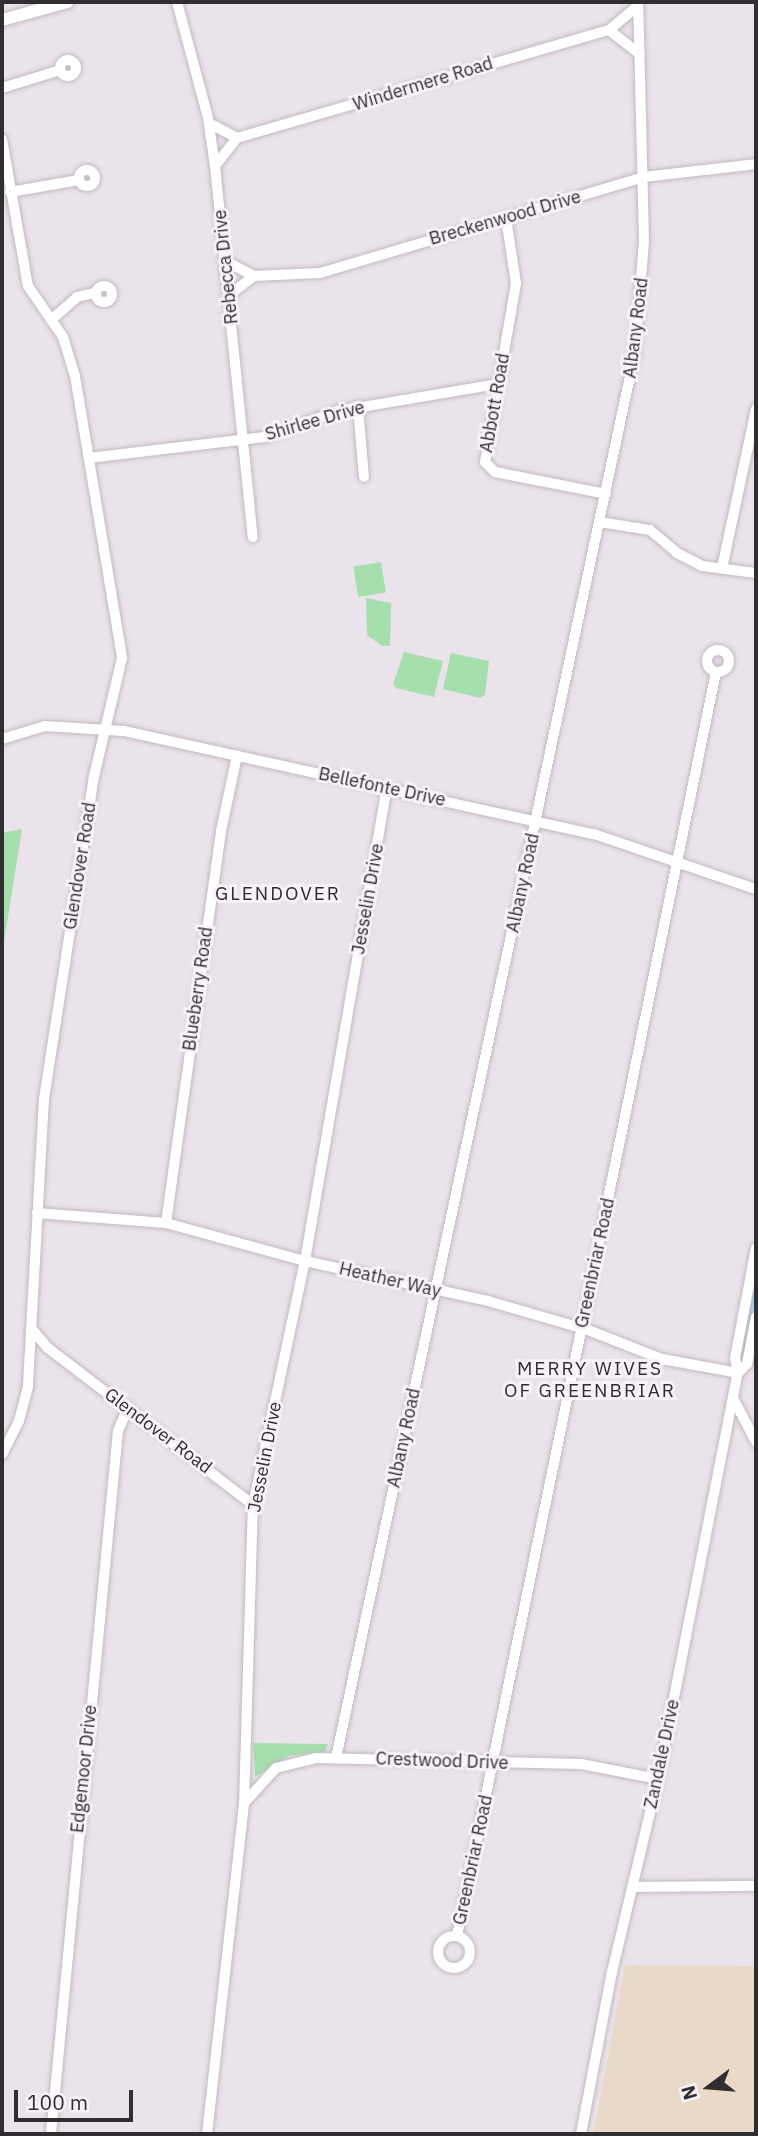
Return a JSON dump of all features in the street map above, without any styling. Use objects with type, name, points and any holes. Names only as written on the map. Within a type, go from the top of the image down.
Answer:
[{"type":"main road","points":[[2,20],[68,2]]},
{"type":"street","name":"Rebecca Drive","points":[[177,2],[209,123],[253,537]]},
{"type":"street","name":"Windermere Road","points":[[237,138],[609,30],[638,4]]},
{"type":"street","name":"Albany Road","points":[[336,1758],[606,494],[639,324],[644,177],[638,4]]},
{"type":"street","points":[[609,30],[640,54]]},
{"type":"street","points":[[2,88],[60,70]]},
{"type":"street","points":[[209,123],[237,138],[215,166]]},
{"type":"street","name":"Glendover Road","points":[[2,139],[28,286],[68,348],[122,658],[106,728],[44,1099],[31,1327],[48,1348],[253,1505]]},
{"type":"street","name":"Breckenwood Drive","points":[[225,261],[254,276],[320,273],[644,177],[756,164]]},
{"type":"street","points":[[10,192],[79,180]]},
{"type":"street","name":"Abbott Road","points":[[506,218],[516,283],[485,456],[489,468],[606,494]]},
{"type":"street","points":[[229,295],[254,276]]},
{"type":"street","points":[[51,320],[77,297],[95,293]]},
{"type":"street","name":"Shirlee Drive","points":[[89,458],[284,432],[358,406],[498,384]]},
{"type":"street","points":[[358,406],[364,477]]},
{"type":"street","points":[[722,569],[756,409]]},
{"type":"street","points":[[600,522],[650,530],[692,562],[756,573]]},
{"type":"street","name":"Greenbriar Road","points":[[457,1936],[716,672]]},
{"type":"street","name":"Bellefonte Drive","points":[[2,739],[45,726],[106,728],[604,836],[756,889]]},
{"type":"street","name":"Blueberry Road","points":[[166,1223],[217,857],[237,756]]},
{"type":"street","name":"Jesselin Drive","points":[[207,2134],[244,1805],[253,1505],[305,1261],[387,787]]},
{"type":"street","name":"Heather Way","points":[[37,1213],[166,1223],[305,1261],[435,1290],[582,1329],[662,1359],[738,1373]]},
{"type":"street","name":"Zandale Drive","points":[[581,2134],[632,1886],[658,1779],[738,1373],[735,1358],[756,1248]]},
{"type":"street","name":"Zandale Drive","points":[[738,1373],[747,1364],[756,1317]]},
{"type":"street","points":[[2,1454],[26,1398],[31,1327]]},
{"type":"street","points":[[733,1397],[756,1442]]},
{"type":"street","name":"Edgemoor Drive","points":[[51,2134],[115,1459],[120,1423],[128,1407]]},
{"type":"street","name":"Crestwood Drive","points":[[244,1805],[258,1783],[282,1765],[336,1758],[591,1765],[658,1779]]},
{"type":"street","points":[[632,1886],[756,1886]]},
{"type":"shaded area","points":[[625,1965],[756,1966],[756,2134],[593,2134]]},
{"type":"green space","points":[[381,562],[386,593],[358,597],[353,566]]},
{"type":"green space","points":[[366,598],[391,603],[390,646],[382,646],[367,635]]},
{"type":"green space","points":[[404,652],[443,661],[434,697],[396,688],[393,684]]},
{"type":"green space","points":[[451,653],[489,661],[485,695],[480,698],[443,689]]},
{"type":"green space","points":[[22,829],[2,954],[2,833]]},
{"type":"green space","points":[[253,1743],[328,1744],[325,1752],[289,1756],[255,1777]]},
{"type":"waterway","points":[[741,1361],[756,1285]]},
{"type":"district","name":"GLENDOVER","points":[[278,894]]},
{"type":"district","name":"MERRY WIVES OF GREENBRIAR","points":[[590,1380]]}]
